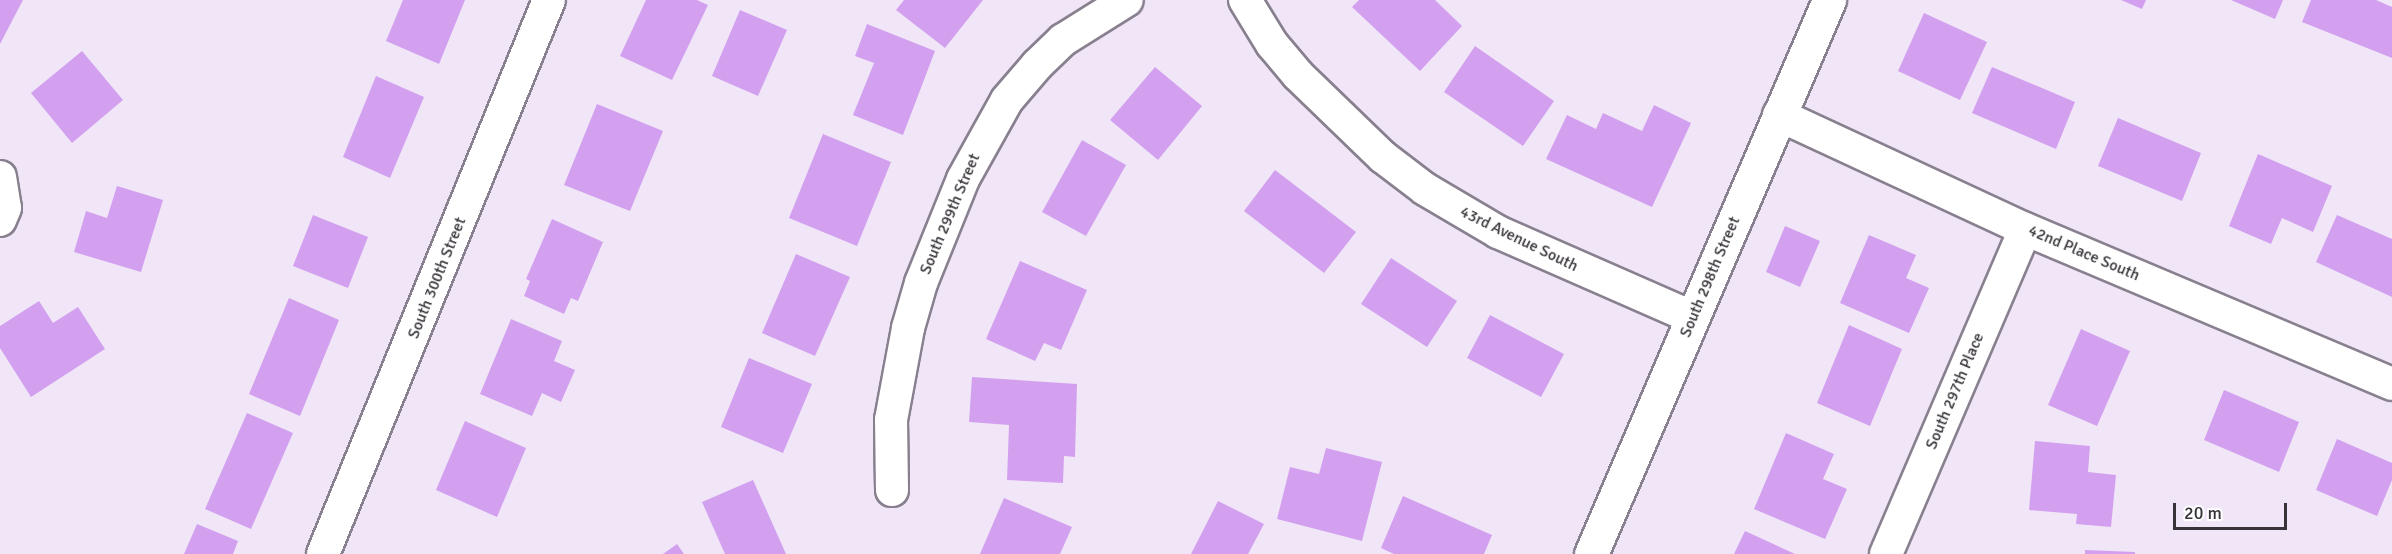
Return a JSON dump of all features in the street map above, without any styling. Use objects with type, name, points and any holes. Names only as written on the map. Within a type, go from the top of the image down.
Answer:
[{"type":"street","name":"South 300th Street","points":[[323,554],[549,0]]},
{"type":"street","name":"South 299th Street","points":[[892,490],[891,420],[908,328],[921,283],[963,179],[1007,100],[1037,65],[1063,40],[1127,0]]},
{"type":"street","name":"43rd Avenue South","points":[[1245,0],[1272,44],[1298,75],[1383,157],[1425,189],[1507,237],[1692,317]]},
{"type":"street","name":"South 298th Street","points":[[1591,554],[1829,0]]},
{"type":"street","name":"42nd Place South","points":[[1779,115],[2025,229],[2392,384]]},
{"type":"street","points":[[0,177],[5,208],[0,220]]},
{"type":"street","name":"South 297th Place","points":[[1886,554],[2025,229]]},
{"type":"building","points":[[0,0],[23,0],[0,44]]},
{"type":"building","points":[[403,0],[465,0],[439,64],[386,41]]},
{"type":"building","points":[[646,0],[697,0],[708,5],[672,80],[620,56]]},
{"type":"building","points":[[904,0],[983,0],[945,48],[896,10]]},
{"type":"building","points":[[1359,0],[1435,0],[1462,26],[1420,71],[1352,7]]},
{"type":"building","points":[[2121,0],[2146,0],[2142,9]]},
{"type":"building","points":[[2231,0],[2283,0],[2275,19]]},
{"type":"building","points":[[2311,0],[2376,0],[2392,7],[2392,58],[2302,22]]},
{"type":"building","points":[[740,10],[787,30],[758,96],[712,76]]},
{"type":"building","points":[[1924,13],[1987,42],[1960,100],[1898,71]]},
{"type":"building","points":[[867,24],[935,51],[903,135],[853,115],[874,63],[855,56]]},
{"type":"building","points":[[1475,46],[1554,101],[1523,146],[1444,92]]},
{"type":"building","points":[[82,51],[123,100],[72,143],[31,93]]},
{"type":"building","points":[[1155,67],[1202,106],[1158,160],[1110,120]]},
{"type":"building","points":[[1992,67],[2075,102],[2056,149],[1972,113]]},
{"type":"building","points":[[376,76],[424,97],[390,178],[343,157]]},
{"type":"building","points":[[597,104],[663,131],[630,211],[564,185]]},
{"type":"building","points":[[1654,105],[1691,123],[1652,207],[1546,159],[1567,115],[1596,129],[1603,113],[1642,131]]},
{"type":"building","points":[[2118,118],[2201,153],[2182,201],[2098,166]]},
{"type":"building","points":[[823,134],[891,162],[857,246],[789,218]]},
{"type":"building","points":[[1082,140],[1126,165],[1086,236],[1042,212]]},
{"type":"building","points":[[2258,154],[2332,186],[2313,232],[2282,218],[2271,244],[2229,226]]},
{"type":"building","points":[[1275,170],[1356,232],[1324,273],[1244,211]]},
{"type":"building","points":[[117,186],[163,200],[141,272],[74,252],[86,211],[107,218]]},
{"type":"building","points":[[313,215],[368,237],[348,288],[293,266]]},
{"type":"building","points":[[2337,215],[2392,239],[2392,297],[2316,262]]},
{"type":"building","points":[[552,219],[603,242],[578,301],[571,298],[564,314],[524,296],[530,281],[526,279]]},
{"type":"building","points":[[1785,226],[1820,241],[1800,287],[1766,272]]},
{"type":"building","points":[[1869,235],[1916,255],[1906,278],[1929,288],[1909,333],[1840,303]]},
{"type":"building","points":[[796,254],[850,277],[815,356],[762,333]]},
{"type":"building","points":[[1391,258],[1457,301],[1427,347],[1361,304]]},
{"type":"building","points":[[1020,261],[1087,290],[1061,350],[1044,343],[1035,361],[986,339]]},
{"type":"building","points":[[289,298],[339,320],[300,416],[249,394]]},
{"type":"building","points":[[39,301],[53,323],[78,307],[105,349],[31,397],[0,348],[0,326]]},
{"type":"building","points":[[1490,315],[1564,354],[1541,397],[1467,358]]},
{"type":"building","points":[[511,319],[562,341],[554,361],[575,370],[561,402],[542,393],[532,416],[480,394]]},
{"type":"building","points":[[1849,325],[1902,349],[1870,426],[1817,403]]},
{"type":"building","points":[[2081,329],[2130,351],[2097,426],[2048,405]]},
{"type":"building","points":[[749,358],[812,384],[783,453],[721,427]]},
{"type":"building","points":[[972,377],[1077,384],[1075,457],[1064,456],[1063,483],[1007,480],[1009,425],[969,422]]},
{"type":"building","points":[[2224,390],[2299,422],[2279,472],[2204,440]]},
{"type":"building","points":[[247,413],[293,433],[251,529],[205,509]]},
{"type":"building","points":[[465,421],[526,448],[497,517],[436,490]]},
{"type":"building","points":[[1786,433],[1834,454],[1823,479],[1847,489],[1825,539],[1754,509]]},
{"type":"building","points":[[2337,439],[2392,463],[2392,480],[2377,516],[2316,490]]},
{"type":"building","points":[[2035,441],[2090,446],[2088,472],[2116,475],[2111,527],[2076,524],[2077,514],[2029,510]]},
{"type":"building","points":[[1326,448],[1382,462],[1362,541],[1277,519],[1290,467],[1319,474]]},
{"type":"building","points":[[753,480],[786,554],[725,554],[702,502]]},
{"type":"building","points":[[1403,496],[1492,535],[1484,554],[1394,554],[1381,548]]},
{"type":"building","points":[[1004,498],[1072,527],[1060,554],[980,554]]},
{"type":"building","points":[[1218,501],[1264,524],[1248,554],[1191,554]]},
{"type":"building","points":[[197,524],[238,541],[233,554],[184,554]]},
{"type":"building","points":[[1745,531],[1795,554],[1734,554]]},
{"type":"building","points":[[677,544],[684,554],[663,554]]},
{"type":"building","points":[[2085,550],[2135,552],[2135,554],[2085,554]]}]
